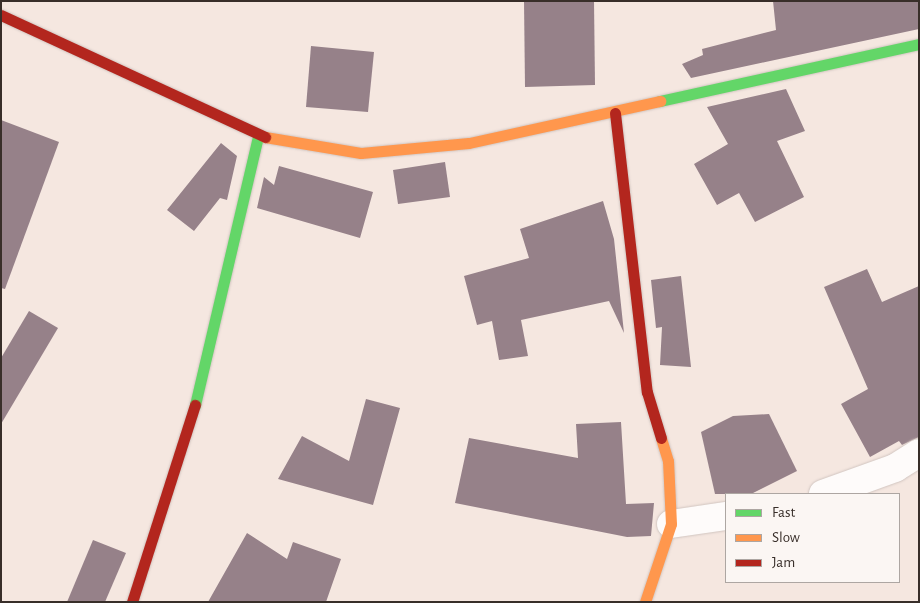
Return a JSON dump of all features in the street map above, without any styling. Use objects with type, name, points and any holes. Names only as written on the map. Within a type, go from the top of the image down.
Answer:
[{"type":"street","points":[[1,15],[258,136],[361,153],[469,143],[615,113],[919,44]]},
{"type":"street","points":[[615,113],[647,392],[668,461],[671,524],[645,602]]},
{"type":"street","points":[[132,602],[194,408],[258,136]]},
{"type":"street","points":[[826,493],[895,468],[919,453]]},
{"type":"street","points":[[671,524],[725,516]]},
{"type":"building","points":[[524,1],[594,1],[595,85],[525,87]]},
{"type":"building","points":[[773,1],[919,1],[919,29],[691,78],[682,64],[703,55],[702,49],[776,30]]},
{"type":"building","points":[[311,46],[374,52],[368,112],[306,107]]},
{"type":"building","points":[[786,89],[805,131],[777,141],[804,197],[755,222],[739,193],[717,205],[694,164],[728,144],[707,107]]},
{"type":"building","points":[[1,120],[59,142],[5,289],[1,288]]},
{"type":"building","points":[[221,143],[237,156],[227,200],[220,198],[194,231],[167,210]]},
{"type":"building","points":[[445,162],[450,197],[398,204],[393,170]]},
{"type":"building","points":[[279,166],[373,192],[360,238],[257,208],[264,177],[274,185]]},
{"type":"building","points":[[603,201],[614,239],[624,333],[609,301],[521,320],[528,356],[499,360],[492,321],[477,325],[464,276],[529,258],[520,229]]},
{"type":"building","points":[[867,269],[882,302],[919,286],[919,437],[902,445],[899,441],[870,457],[841,404],[868,389],[824,287]]},
{"type":"building","points":[[681,276],[691,367],[660,365],[662,327],[656,328],[651,280]]},
{"type":"building","points":[[29,311],[58,328],[1,424],[1,358]]},
{"type":"building","points":[[366,399],[400,408],[373,505],[278,479],[302,436],[349,461]]},
{"type":"building","points":[[769,414],[797,471],[753,493],[715,494],[701,432],[733,416]]},
{"type":"building","points":[[621,422],[626,504],[654,503],[651,536],[627,537],[455,503],[469,438],[578,458],[576,424]]},
{"type":"building","points":[[247,533],[287,559],[293,542],[341,559],[326,602],[208,602]]},
{"type":"building","points":[[93,540],[126,553],[105,602],[67,602]]},
{"type":"traffic: fast","points":[[660,101],[919,44]]},
{"type":"traffic: fast","points":[[195,405],[258,136]]},
{"type":"traffic: slow","points":[[265,137],[361,153],[469,143],[660,101]]},
{"type":"traffic: slow","points":[[645,602],[671,524],[668,461],[661,438]]},
{"type":"traffic: jam","points":[[1,15],[265,137]]},
{"type":"traffic: jam","points":[[615,113],[647,392],[661,438]]},
{"type":"traffic: jam","points":[[132,602],[195,405]]}]
